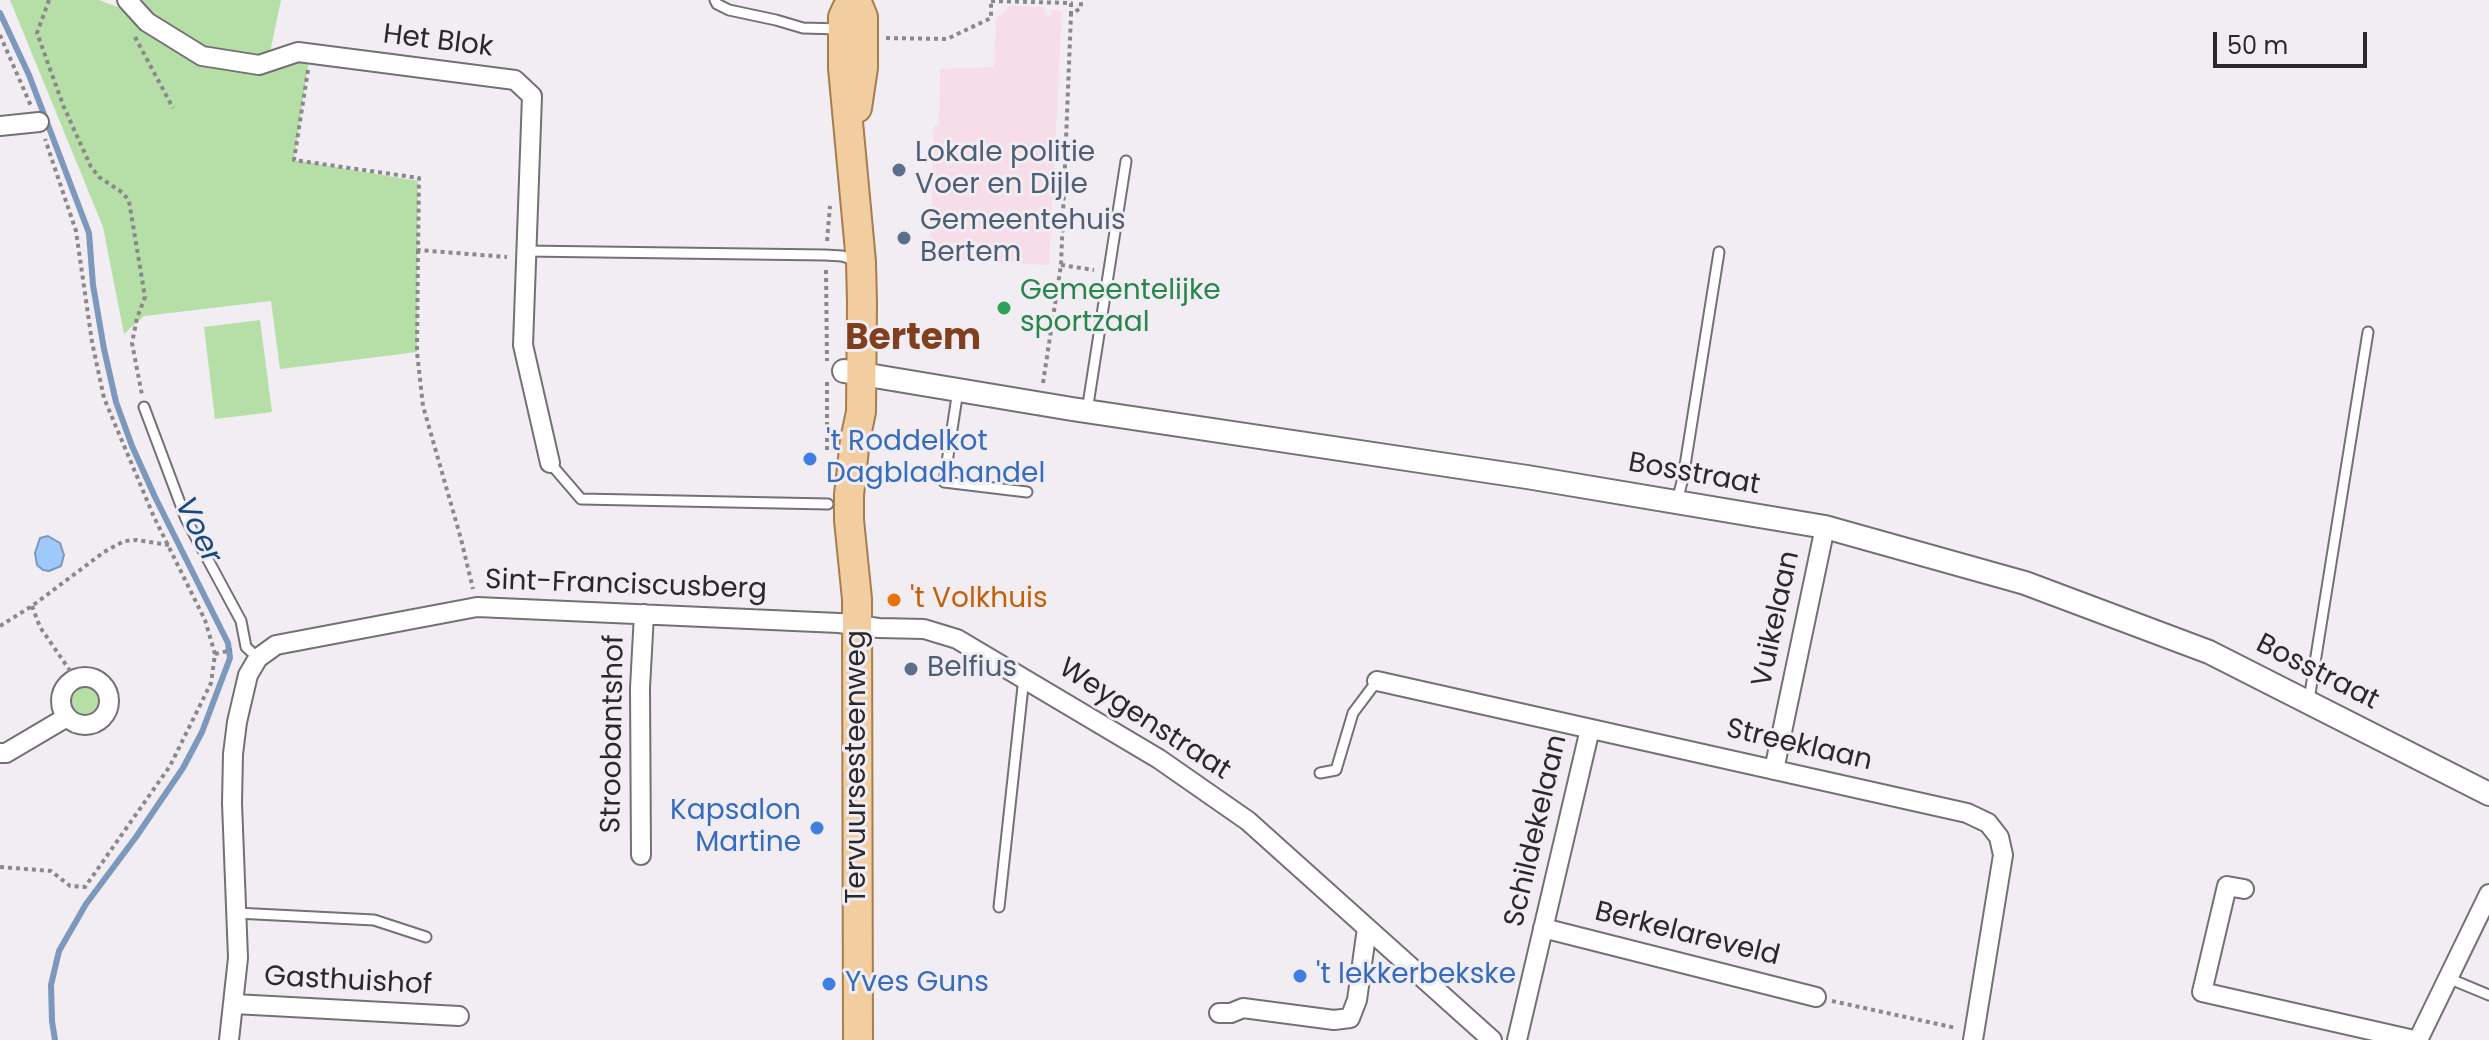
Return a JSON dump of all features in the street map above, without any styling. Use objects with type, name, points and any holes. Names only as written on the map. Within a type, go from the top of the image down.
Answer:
[{"type":"main road","name":"Tervuursesteenweg","points":[[851,145],[863,68],[863,17],[853,0],[843,17],[843,68],[852,184],[843,258],[840,373],[844,477],[838,499],[850,545],[856,588],[858,1040]]},
{"type":"street","name":"Het Blok","points":[[127,0],[142,17],[202,56],[259,65],[298,52],[310,53],[515,80],[532,96],[523,345],[550,463]]},
{"type":"street","points":[[0,126],[39,122]]},
{"type":"street","name":"Bosstraat","points":[[840,373],[1527,477],[1825,527],[2025,583],[2209,652],[2489,794]]},
{"type":"street","name":"Vuikelaan","points":[[1774,770],[1825,527]]},
{"type":"street","name":"Sint-Franciscusberg","points":[[258,658],[276,645],[297,640],[477,607],[857,626]]},
{"type":"street","name":"Stroobantshof","points":[[641,855],[640,688],[644,614]]},
{"type":"street","name":"Weygenstraat","points":[[857,626],[924,629],[943,634],[1024,677],[1159,759],[1248,821],[1492,1040]]},
{"type":"street","points":[[229,1040],[238,958],[233,754],[248,675],[258,658]]},
{"type":"street","points":[[85,676],[99,680],[105,686],[109,703],[106,713],[92,724],[78,724],[67,717],[61,707],[64,688],[75,678],[85,676]]},
{"type":"street","name":"Streeklaan","points":[[1377,681],[1967,813],[1988,823],[1999,837],[2003,855],[1973,1036]]},
{"type":"street","points":[[0,753],[6,753],[67,717]]},
{"type":"street","name":"Schildekelaan","points":[[1517,1040],[1590,729]]},
{"type":"street","points":[[2244,889],[2227,886],[2202,992],[2416,1040],[2489,894]]},
{"type":"street","points":[[1219,1013],[1231,1013],[1243,1008],[1334,1020],[1350,1018],[1357,1000],[1367,928]]},
{"type":"street","name":"Berkelareveld","points":[[1543,928],[1816,997]]},
{"type":"street","name":"Gasthuishof","points":[[234,1004],[459,1016]]},
{"type":"lane","points":[[715,0],[729,10],[803,28],[843,29]]},
{"type":"lane","points":[[1087,411],[1126,161]]},
{"type":"lane","points":[[1677,502],[1719,252]]},
{"type":"lane","points":[[525,255],[843,258]]},
{"type":"lane","points":[[2309,703],[2368,332]]},
{"type":"lane","points":[[958,390],[944,482],[1027,492]]},
{"type":"lane","points":[[144,407],[186,519],[241,621],[246,647],[258,658]]},
{"type":"lane","points":[[550,463],[581,499],[838,499]]},
{"type":"lane","points":[[999,907],[1024,677]]},
{"type":"lane","points":[[1320,773],[1336,770],[1353,713],[1377,681]]},
{"type":"lane","points":[[236,913],[374,920],[426,937]]},
{"type":"lane","points":[[2448,978],[2489,995]]},
{"type":"path","points":[[49,0],[37,33],[61,106],[91,167],[129,201],[145,297],[132,343],[144,407]]},
{"type":"path","points":[[875,38],[947,39],[991,18],[991,0],[1072,2],[1061,265],[1040,403]]},
{"type":"path","points":[[1071,14],[1081,8],[1081,0]]},
{"type":"path","points":[[142,17],[134,36],[173,108]]},
{"type":"path","points":[[0,35],[39,122],[76,231],[92,342],[104,398],[154,517],[205,620],[215,654],[211,683],[170,766],[85,887],[70,886],[51,871],[0,867]]},
{"type":"path","points":[[310,53],[294,160],[419,178],[417,352],[423,406],[477,607]]},
{"type":"path","points":[[827,457],[840,373],[843,258],[830,204]]},
{"type":"path","points":[[418,250],[525,255]]},
{"type":"path","points":[[1061,265],[1082,268]]},
{"type":"path","points":[[0,626],[124,541],[169,545]]},
{"type":"path","points":[[32,606],[40,627],[75,678]]},
{"type":"path","points":[[1816,997],[1973,1036]]},
{"type":"shaded area","points":[[1010,6],[1044,7],[1046,15],[1051,15],[1051,10],[1062,11],[1049,265],[930,259],[934,126],[939,125],[940,69],[994,67],[996,19]]},
{"type":"green space","points":[[10,0],[99,0],[128,11],[133,0],[281,0],[268,62],[310,53],[294,160],[418,181],[417,352],[280,369],[271,301],[144,316],[124,334],[103,227]]},
{"type":"green space","points":[[260,320],[272,412],[215,419],[204,327]]},
{"type":"green space","points":[[85,686],[96,690],[100,701],[96,712],[85,716],[74,712],[70,701],[74,690]]},
{"type":"water","points":[[48,536],[60,543],[64,555],[61,566],[49,571],[37,565],[35,553],[40,538]]},
{"type":"waterway","name":"Voer","points":[[0,13],[29,75],[89,233],[93,285],[116,402],[155,497],[228,643],[230,658],[202,732],[183,768],[86,904],[59,951],[51,985],[55,1040]]},
{"type":"place","name":"Lokale politie Voer en Dijle","points":[[899,170]]},
{"type":"place","name":"Gemeentehuis Bertem","points":[[904,238]]},
{"type":"place","name":"Gemeentelijke sportzaal","points":[[1004,308]]},
{"type":"place","name":"'t Roddelkot Dagbladhandel","points":[[810,459]]},
{"type":"place","name":"'t Volkhuis","points":[[894,600]]},
{"type":"place","name":"Belfius","points":[[911,669]]},
{"type":"place","name":"Kapsalon Martine","points":[[817,828]]},
{"type":"place","name":"'t lekkerbekske","points":[[1300,976]]},
{"type":"place","name":"Yves Guns","points":[[829,984]]},
{"type":"district","name":"Bertem","points":[[913,340]]}]
